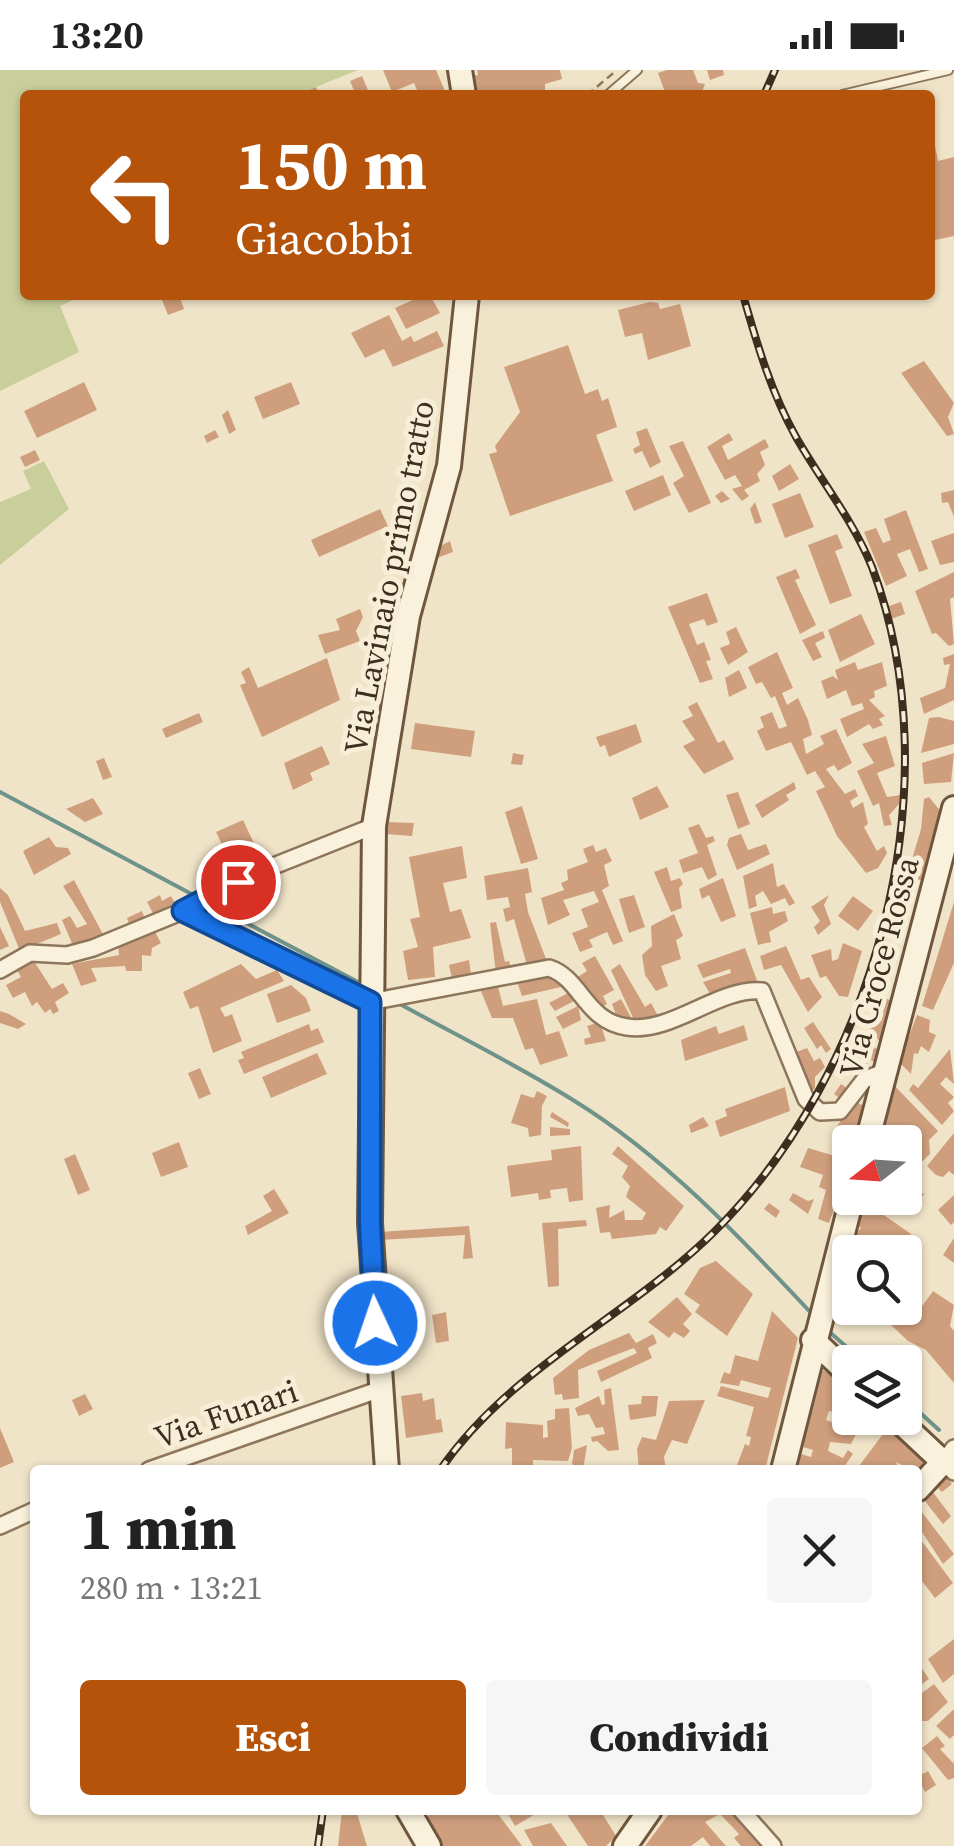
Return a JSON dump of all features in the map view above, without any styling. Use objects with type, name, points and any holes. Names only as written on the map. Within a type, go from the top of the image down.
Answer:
[{"type":"street","name":"Via Lavinaio primo tratto","points":[[387,1465],[378,1390],[370,1223],[374,826],[408,616],[449,466],[466,300]]},
{"type":"street","name":"Via Croce Rossa","points":[[872,1125],[954,808]]},
{"type":"street","points":[[0,970],[30,952],[67,955],[93,948],[188,908],[266,868],[374,826]]},
{"type":"street","points":[[188,908],[370,1002],[550,968],[564,975],[591,1010],[631,1028],[756,990],[765,996],[806,1099],[820,1112],[840,1111],[864,1080],[886,1071]]},
{"type":"street","points":[[784,1465],[847,1215]]},
{"type":"street","points":[[814,1336],[832,1356]]},
{"type":"street","name":"Via Funari","points":[[163,1465],[378,1390]]},
{"type":"street","points":[[917,1435],[950,1461],[922,1486]]},
{"type":"street","points":[[0,1526],[30,1512]]},
{"type":"street","points":[[411,1815],[429,1846]]},
{"type":"street","points":[[625,1846],[647,1815]]},
{"type":"street","points":[[745,1815],[773,1846]]},
{"type":"lane","points":[[614,90],[637,70]]},
{"type":"lane","points":[[863,90],[948,70]]},
{"type":"path","points":[[593,90],[618,70]]},
{"type":"green space","points":[[0,70],[358,70],[308,90],[20,90],[20,300],[73,300],[60,306],[79,352],[0,391]]},
{"type":"green space","points":[[44,461],[69,509],[0,565],[0,502],[31,489],[23,471]]},
{"type":"building","points":[[383,70],[436,70],[445,90],[417,90],[414,83],[391,90]]},
{"type":"building","points":[[477,70],[560,70],[562,79],[545,84],[545,90],[469,90],[466,77],[478,75]]},
{"type":"building","points":[[693,70],[698,83],[705,84],[703,90],[664,90],[658,73]]},
{"type":"building","points":[[707,70],[723,70],[724,75],[710,80]]},
{"type":"building","points":[[362,76],[368,90],[354,90],[350,81]]},
{"type":"building","points":[[935,146],[938,161],[954,157],[954,236],[935,240]]},
{"type":"building","points":[[162,300],[181,300],[184,309],[168,315]]},
{"type":"building","points":[[413,300],[433,300],[440,313],[406,329],[395,308]]},
{"type":"building","points":[[658,303],[660,309],[680,304],[691,346],[648,360],[642,333],[625,337],[618,310]]},
{"type":"building","points":[[389,315],[402,341],[411,336],[414,342],[437,331],[444,346],[393,367],[384,349],[365,358],[351,333]]},
{"type":"building","points":[[568,345],[585,394],[598,389],[602,401],[608,398],[617,427],[596,435],[613,481],[510,516],[489,454],[497,452],[495,446],[520,412],[504,367]]},
{"type":"building","points":[[924,361],[954,403],[948,417],[954,434],[947,436],[901,373]]},
{"type":"building","points":[[84,382],[97,410],[37,438],[24,411]]},
{"type":"building","points":[[291,382],[300,404],[263,419],[254,397]]},
{"type":"building","points":[[228,410],[236,430],[229,434],[222,415]]},
{"type":"building","points":[[647,428],[661,462],[650,468],[642,451],[635,454],[633,449],[640,445],[636,432]]},
{"type":"building","points":[[215,430],[219,437],[207,443],[204,436]]},
{"type":"building","points":[[729,433],[733,440],[722,446],[728,460],[765,439],[769,447],[760,452],[765,465],[757,474],[760,481],[744,490],[749,496],[742,501],[732,489],[742,486],[735,475],[725,480],[707,447]]},
{"type":"building","points":[[683,441],[711,503],[689,513],[673,483],[684,476],[669,446]]},
{"type":"building","points":[[35,450],[40,460],[25,467],[20,457]]},
{"type":"building","points":[[790,464],[799,479],[779,491],[772,476]]},
{"type":"building","points":[[663,475],[671,495],[634,511],[625,491]]},
{"type":"building","points":[[954,490],[954,517],[948,502],[942,503],[941,493]]},
{"type":"building","points":[[722,491],[730,499],[721,503],[715,496]]},
{"type":"building","points":[[800,493],[814,527],[785,538],[772,504]]},
{"type":"building","points":[[755,502],[762,522],[755,524],[750,509]]},
{"type":"building","points":[[380,509],[388,526],[319,557],[311,540]]},
{"type":"building","points":[[906,510],[928,569],[919,572],[910,549],[897,554],[907,576],[886,586],[864,532],[876,528],[883,543],[891,540],[884,519]]},
{"type":"building","points":[[954,533],[954,562],[940,565],[931,541]]},
{"type":"building","points":[[837,534],[843,548],[835,551],[852,596],[830,604],[808,545]]},
{"type":"building","points":[[450,541],[453,552],[437,558],[440,546]]},
{"type":"building","points":[[796,569],[800,578],[795,580],[816,625],[800,634],[776,577]]},
{"type":"building","points":[[954,572],[954,597],[950,599],[954,644],[949,646],[936,633],[932,634],[915,591]]},
{"type":"building","points":[[707,593],[718,622],[707,626],[704,619],[689,624],[697,645],[704,642],[711,660],[706,661],[713,679],[700,683],[668,607]]},
{"type":"building","points":[[901,602],[905,614],[891,619],[886,607]]},
{"type":"building","points":[[360,609],[363,617],[356,631],[360,641],[325,654],[318,635],[340,630],[336,619]]},
{"type":"building","points":[[861,614],[875,644],[840,662],[828,630]]},
{"type":"building","points":[[736,627],[748,652],[728,665],[720,648],[730,644],[726,632]]},
{"type":"building","points":[[823,631],[825,638],[815,643],[822,657],[813,661],[802,640]]},
{"type":"building","points":[[777,652],[793,688],[782,693],[787,705],[798,698],[808,720],[812,735],[803,739],[806,754],[824,744],[820,736],[836,729],[852,763],[838,771],[834,765],[826,769],[845,794],[855,789],[858,796],[850,801],[853,808],[863,802],[868,824],[864,827],[877,851],[884,846],[887,853],[878,868],[866,873],[837,836],[816,791],[825,787],[815,771],[807,775],[791,742],[766,751],[757,731],[764,727],[760,717],[772,712],[779,729],[787,726],[775,696],[771,698],[762,682],[756,684],[748,667]]},
{"type":"building","points":[[954,654],[954,700],[924,714],[920,698],[945,688],[950,664],[944,665],[943,658]]},
{"type":"building","points":[[327,658],[340,700],[262,737],[240,685],[246,683],[241,672],[249,667],[258,688]]},
{"type":"building","points":[[855,662],[858,670],[882,662],[887,686],[874,691],[875,697],[869,700],[885,716],[879,719],[883,725],[873,729],[869,724],[847,737],[840,719],[864,709],[862,703],[852,706],[846,690],[827,699],[821,681],[833,676],[838,680],[835,670]]},
{"type":"building","points":[[739,670],[747,688],[729,697],[725,678]]},
{"type":"building","points":[[697,702],[718,743],[724,740],[734,759],[704,774],[683,746],[695,740],[682,721],[693,716],[688,707]]},
{"type":"building","points":[[199,713],[203,722],[166,738],[162,729]]},
{"type":"building","points":[[929,718],[954,721],[954,744],[921,753]]},
{"type":"building","points":[[415,723],[475,731],[471,757],[411,749]]},
{"type":"building","points":[[636,724],[642,742],[609,757],[605,745],[600,747],[596,737]]},
{"type":"building","points":[[886,736],[895,766],[877,773],[887,797],[901,795],[901,802],[889,815],[892,825],[884,826],[879,803],[873,806],[857,771],[874,763],[862,744]]},
{"type":"building","points":[[322,746],[330,764],[310,773],[313,780],[293,790],[284,763]]},
{"type":"building","points":[[513,753],[524,755],[522,765],[511,764]]},
{"type":"building","points":[[954,753],[951,782],[924,784],[922,763]]},
{"type":"building","points":[[104,758],[112,777],[103,780],[96,761]]},
{"type":"building","points":[[794,782],[796,789],[786,795],[789,800],[762,818],[755,805]]},
{"type":"building","points":[[657,786],[669,807],[640,820],[632,798]]},
{"type":"building","points":[[738,792],[750,824],[738,829],[726,795]]},
{"type":"building","points":[[929,797],[942,813],[923,881],[907,876],[921,829],[924,799]]},
{"type":"building","points":[[93,798],[103,814],[85,822],[66,809]]},
{"type":"building","points":[[522,806],[538,859],[521,864],[505,812]]},
{"type":"building","points":[[243,820],[259,854],[232,866],[216,832]]},
{"type":"building","points":[[386,822],[414,823],[412,836],[385,834]]},
{"type":"building","points":[[699,824],[706,838],[713,836],[715,841],[707,845],[717,875],[708,880],[702,867],[683,873],[679,860],[698,853],[688,828]]},
{"type":"building","points":[[741,834],[748,850],[766,844],[770,854],[737,870],[727,845],[729,838]]},
{"type":"building","points":[[49,837],[56,847],[68,848],[71,854],[34,875],[23,851]]},
{"type":"building","points":[[593,845],[596,852],[606,848],[612,861],[604,865],[609,886],[602,890],[623,941],[613,945],[607,932],[589,940],[593,947],[580,952],[572,933],[588,927],[581,909],[599,902],[594,891],[563,900],[570,915],[548,925],[541,898],[564,890],[561,883],[568,880],[567,870],[588,862],[583,849]]},
{"type":"building","points":[[462,846],[467,878],[443,883],[450,912],[461,909],[471,938],[433,947],[435,977],[408,980],[403,951],[418,947],[410,919],[420,917],[409,857]]},
{"type":"building","points":[[773,863],[777,887],[784,884],[795,903],[789,906],[785,898],[771,904],[763,891],[755,896],[757,906],[749,909],[743,876]]},
{"type":"building","points":[[667,867],[671,881],[680,878],[683,884],[679,888],[682,908],[671,912],[654,872]]},
{"type":"building","points":[[528,868],[532,892],[525,894],[528,912],[548,964],[528,969],[514,919],[506,922],[503,909],[510,907],[508,897],[487,900],[484,876]]},
{"type":"building","points":[[212,871],[228,882],[216,887],[204,880]]},
{"type":"building","points":[[723,878],[736,916],[721,922],[709,895],[702,899],[699,889]]},
{"type":"building","points":[[74,880],[105,938],[74,948],[62,920],[70,916],[77,928],[87,924],[63,886]]},
{"type":"building","points":[[0,888],[8,895],[25,931],[57,923],[61,934],[20,951],[0,902]]},
{"type":"building","points":[[160,895],[162,901],[171,896],[176,905],[155,917],[147,902]]},
{"type":"building","points":[[634,895],[645,927],[629,933],[619,899]]},
{"type":"building","points":[[829,895],[824,905],[831,924],[818,935],[814,927],[820,921],[811,907]]},
{"type":"building","points":[[853,896],[873,911],[858,931],[838,916]]},
{"type":"building","points":[[954,902],[954,963],[933,1010],[922,1006]]},
{"type":"building","points":[[772,907],[773,914],[785,911],[788,921],[769,932],[771,942],[758,945],[750,913]]},
{"type":"building","points":[[142,911],[146,922],[131,929],[127,918]]},
{"type":"building","points":[[674,914],[683,936],[676,940],[681,959],[661,966],[668,986],[656,991],[645,975],[642,955],[652,946],[651,926]]},
{"type":"building","points":[[496,922],[505,962],[509,961],[512,973],[496,974],[490,923]]},
{"type":"building","points":[[0,927],[9,946],[0,950]]},
{"type":"building","points":[[153,928],[161,943],[152,948],[151,956],[142,955],[142,971],[126,971],[125,966],[91,968],[97,981],[81,986],[72,964],[119,955],[118,943]]},
{"type":"building","points":[[843,943],[862,951],[848,997],[839,996],[826,976],[820,978],[811,955],[831,949],[832,961],[838,959]]},
{"type":"building","points":[[786,946],[801,980],[809,977],[822,997],[808,1012],[781,965],[764,970],[760,956]]},
{"type":"building","points":[[745,948],[759,986],[712,997],[703,982],[731,973],[730,969],[703,978],[697,965]]},
{"type":"building","points":[[30,955],[52,989],[63,983],[69,993],[55,1002],[59,1011],[53,1014],[50,1009],[45,1013],[37,1002],[32,1006],[25,992],[13,998],[6,985],[21,977],[13,963]]},
{"type":"building","points":[[595,956],[614,990],[603,996],[607,1004],[598,1009],[573,980],[587,971],[582,963]]},
{"type":"building","points":[[469,960],[471,974],[453,983],[449,965]]},
{"type":"building","points":[[241,964],[256,979],[277,970],[284,981],[220,1008],[225,1017],[232,1014],[242,1041],[213,1053],[198,1006],[190,1009],[183,992]]},
{"type":"building","points":[[620,964],[645,1007],[651,1003],[658,1016],[634,1020],[611,970]]},
{"type":"building","points":[[549,969],[561,987],[522,996],[515,976]]},
{"type":"building","points":[[496,979],[503,1006],[537,999],[546,1035],[559,1031],[568,1056],[540,1065],[533,1048],[525,1050],[513,1018],[492,1018],[478,984]]},
{"type":"building","points":[[291,985],[306,998],[311,1011],[277,1023],[267,994]]},
{"type":"building","points":[[570,992],[574,1001],[555,1011],[549,1003]]},
{"type":"building","points":[[879,996],[890,1000],[880,1041],[869,1032]]},
{"type":"building","points":[[621,999],[632,1019],[627,1023],[619,1022],[612,1004]]},
{"type":"building","points":[[578,1006],[581,1020],[563,1029],[556,1017]]},
{"type":"building","points":[[0,1011],[26,1024],[18,1029],[0,1023]]},
{"type":"building","points":[[917,1015],[930,1020],[929,1032],[936,1035],[929,1052],[921,1046],[918,1054],[914,1053],[911,1074],[899,1062]]},
{"type":"building","points":[[600,1022],[606,1041],[585,1045],[584,1039],[591,1037],[587,1026]]},
{"type":"building","points":[[813,1022],[831,1049],[826,1053],[821,1045],[817,1049],[804,1028]]},
{"type":"building","points":[[309,1024],[311,1031],[318,1028],[324,1042],[244,1074],[238,1060],[244,1058],[241,1052]]},
{"type":"building","points":[[744,1025],[748,1040],[685,1061],[681,1040],[716,1026],[719,1034]]},
{"type":"building","points":[[859,1036],[881,1052],[876,1063],[871,1060],[855,1076],[843,1059]]},
{"type":"building","points":[[807,1048],[814,1061],[820,1058],[825,1067],[815,1077],[815,1089],[810,1090],[793,1053]]},
{"type":"building","points":[[950,1049],[954,1084],[946,1077],[940,1084],[954,1097],[948,1103],[954,1111],[942,1125],[909,1090],[913,1084],[918,1088]]},
{"type":"building","points":[[317,1053],[327,1074],[271,1098],[262,1077]]},
{"type":"building","points":[[200,1068],[211,1094],[199,1099],[188,1073]]},
{"type":"building","points":[[890,1081],[938,1131],[929,1140],[930,1154],[922,1162],[922,1125],[879,1125]]},
{"type":"building","points":[[841,1084],[850,1090],[843,1101],[834,1094]]},
{"type":"building","points":[[785,1087],[790,1111],[720,1137],[715,1121],[727,1116],[725,1109]]},
{"type":"building","points":[[537,1091],[547,1096],[542,1106],[541,1135],[529,1137],[528,1128],[511,1123],[521,1094],[534,1098]]},
{"type":"building","points":[[853,1101],[865,1106],[860,1125],[838,1125]]},
{"type":"building","points":[[552,1112],[569,1123],[568,1127],[550,1117]]},
{"type":"building","points":[[703,1117],[709,1126],[691,1133],[689,1125]]},
{"type":"building","points":[[550,1127],[570,1129],[570,1135],[550,1136]]},
{"type":"building","points":[[954,1133],[954,1175],[949,1171],[943,1177],[936,1175],[927,1166]]},
{"type":"building","points":[[179,1142],[188,1167],[161,1177],[152,1153]]},
{"type":"building","points":[[581,1146],[583,1200],[569,1202],[567,1188],[550,1190],[551,1198],[539,1200],[538,1193],[511,1197],[507,1166],[552,1160],[551,1150]]},
{"type":"building","points":[[618,1146],[684,1206],[666,1231],[660,1227],[656,1234],[612,1239],[610,1232],[600,1233],[596,1208],[610,1205],[609,1218],[624,1210],[625,1220],[642,1220],[646,1213],[626,1197],[630,1186],[622,1177],[628,1166],[612,1154]]},
{"type":"building","points":[[808,1148],[832,1155],[829,1223],[818,1219],[826,1190],[819,1187],[823,1175],[800,1167]]},
{"type":"building","points":[[75,1154],[90,1190],[78,1195],[64,1159]]},
{"type":"building","points":[[274,1189],[289,1213],[248,1235],[245,1226],[272,1211],[263,1196]]},
{"type":"building","points":[[793,1193],[808,1201],[814,1199],[808,1214],[789,1200]]},
{"type":"building","points":[[954,1195],[954,1222],[951,1225],[938,1210]]},
{"type":"building","points":[[769,1203],[780,1211],[776,1218],[764,1209]]},
{"type":"building","points":[[856,1215],[884,1215],[911,1234],[854,1235],[861,1228],[854,1223]]},
{"type":"building","points":[[586,1220],[587,1226],[558,1229],[559,1286],[548,1287],[542,1223]]},
{"type":"building","points":[[469,1226],[473,1258],[463,1259],[465,1235],[380,1240],[379,1232]]},
{"type":"building","points":[[954,1238],[954,1263],[943,1255]]},
{"type":"building","points":[[716,1261],[753,1294],[727,1336],[695,1312],[700,1305],[684,1294],[700,1268]]},
{"type":"building","points":[[933,1291],[954,1305],[950,1326],[954,1331],[954,1383],[922,1345],[908,1341],[891,1325],[922,1325],[922,1306]]},
{"type":"building","points":[[677,1297],[692,1314],[683,1324],[690,1331],[684,1338],[674,1332],[669,1338],[648,1322]]},
{"type":"building","points":[[772,1311],[798,1338],[766,1465],[737,1465],[745,1444],[749,1446],[751,1437],[746,1436],[754,1407],[717,1396],[721,1386],[768,1398],[771,1388],[741,1380],[739,1386],[720,1383],[724,1372],[730,1374],[735,1355],[758,1361]]},
{"type":"building","points":[[446,1312],[449,1341],[436,1343],[432,1315]]},
{"type":"building","points":[[629,1333],[636,1343],[653,1334],[657,1343],[648,1348],[652,1358],[601,1382],[597,1371],[637,1353],[634,1348],[610,1357],[578,1370],[579,1398],[563,1400],[562,1394],[555,1395],[553,1378],[589,1350]]},
{"type":"building","points":[[823,1370],[832,1375],[832,1412],[826,1420],[832,1422],[832,1435],[856,1435],[851,1444],[830,1442],[828,1451],[843,1458],[848,1450],[853,1454],[845,1465],[798,1465],[801,1454],[811,1457],[813,1450],[803,1447]]},
{"type":"building","points":[[611,1388],[619,1450],[608,1451],[597,1441],[592,1442],[591,1437],[605,1434],[603,1427],[596,1428],[589,1414],[578,1416],[575,1408],[599,1396],[605,1404],[604,1390]]},
{"type":"building","points":[[422,1393],[423,1401],[434,1398],[436,1420],[441,1419],[443,1432],[406,1438],[401,1396]]},
{"type":"building","points":[[85,1394],[93,1409],[79,1416],[72,1400]]},
{"type":"building","points":[[642,1396],[658,1396],[656,1416],[630,1420],[628,1405],[641,1404]]},
{"type":"building","points":[[705,1400],[687,1444],[672,1440],[664,1457],[665,1465],[639,1465],[637,1449],[642,1437],[656,1440],[669,1401]]},
{"type":"building","points":[[569,1408],[572,1448],[568,1461],[533,1460],[533,1465],[512,1465],[512,1448],[505,1449],[506,1422],[543,1425],[543,1438],[548,1437],[547,1421],[555,1419],[555,1409]]},
{"type":"building","points":[[0,1428],[14,1462],[0,1468]]},
{"type":"building","points":[[882,1435],[899,1435],[928,1462],[922,1469],[922,1465],[896,1462],[897,1465],[860,1465]]},
{"type":"building","points":[[587,1445],[584,1465],[572,1464],[574,1450]]},
{"type":"building","points":[[943,1473],[952,1484],[942,1492],[932,1482]]},
{"type":"building","points":[[929,1487],[951,1516],[943,1524],[922,1498]]},
{"type":"building","points":[[922,1512],[954,1554],[943,1564],[922,1532]]},
{"type":"building","points":[[922,1541],[953,1583],[935,1598],[922,1581]]},
{"type":"building","points":[[954,1639],[954,1674],[943,1683],[928,1659]]},
{"type":"building","points":[[934,1684],[948,1702],[928,1721],[922,1721],[922,1693]]},
{"type":"building","points":[[954,1709],[954,1735],[950,1739],[936,1726]]},
{"type":"building","points":[[937,1736],[945,1746],[940,1749],[954,1764],[954,1778],[948,1780],[922,1748]]},
{"type":"building","points":[[928,1771],[936,1785],[925,1792],[922,1773]]},
{"type":"building","points":[[341,1815],[358,1815],[367,1846],[338,1846]]},
{"type":"building","points":[[430,1815],[499,1815],[522,1846],[443,1846],[423,1820]]},
{"type":"building","points":[[509,1815],[534,1815],[515,1826]]},
{"type":"building","points":[[567,1815],[603,1815],[616,1836],[606,1846],[588,1846]]},
{"type":"building","points":[[668,1815],[718,1815],[705,1822],[726,1846],[710,1846],[703,1837],[691,1846],[645,1846]]},
{"type":"building","points":[[721,1815],[742,1815],[769,1846],[741,1846],[734,1838],[739,1834]]},
{"type":"building","points":[[551,1823],[567,1846],[533,1846],[524,1830]]},
{"type":"waterway","points":[[0,792],[199,898]]},
{"type":"waterway","points":[[207,902],[358,982]]},
{"type":"waterway","points":[[398,1003],[552,1087],[639,1146],[729,1227],[813,1315]]},
{"type":"waterway","points":[[826,1329],[844,1345]]},
{"type":"waterway","points":[[922,1414],[939,1430]]},
{"type":"railway","points":[[766,90],[775,70]]},
{"type":"railway","points":[[444,1465],[501,1401],[680,1263],[714,1232],[771,1166],[819,1091],[857,1009],[884,921],[901,831],[905,740],[895,652],[872,567],[856,533],[787,420],[765,368],[745,300]]},
{"type":"railway","points":[[318,1846],[322,1815]]},
{"type":"route","points":[[238,882],[183,911],[370,1002],[370,1223],[375,1323]]}]
